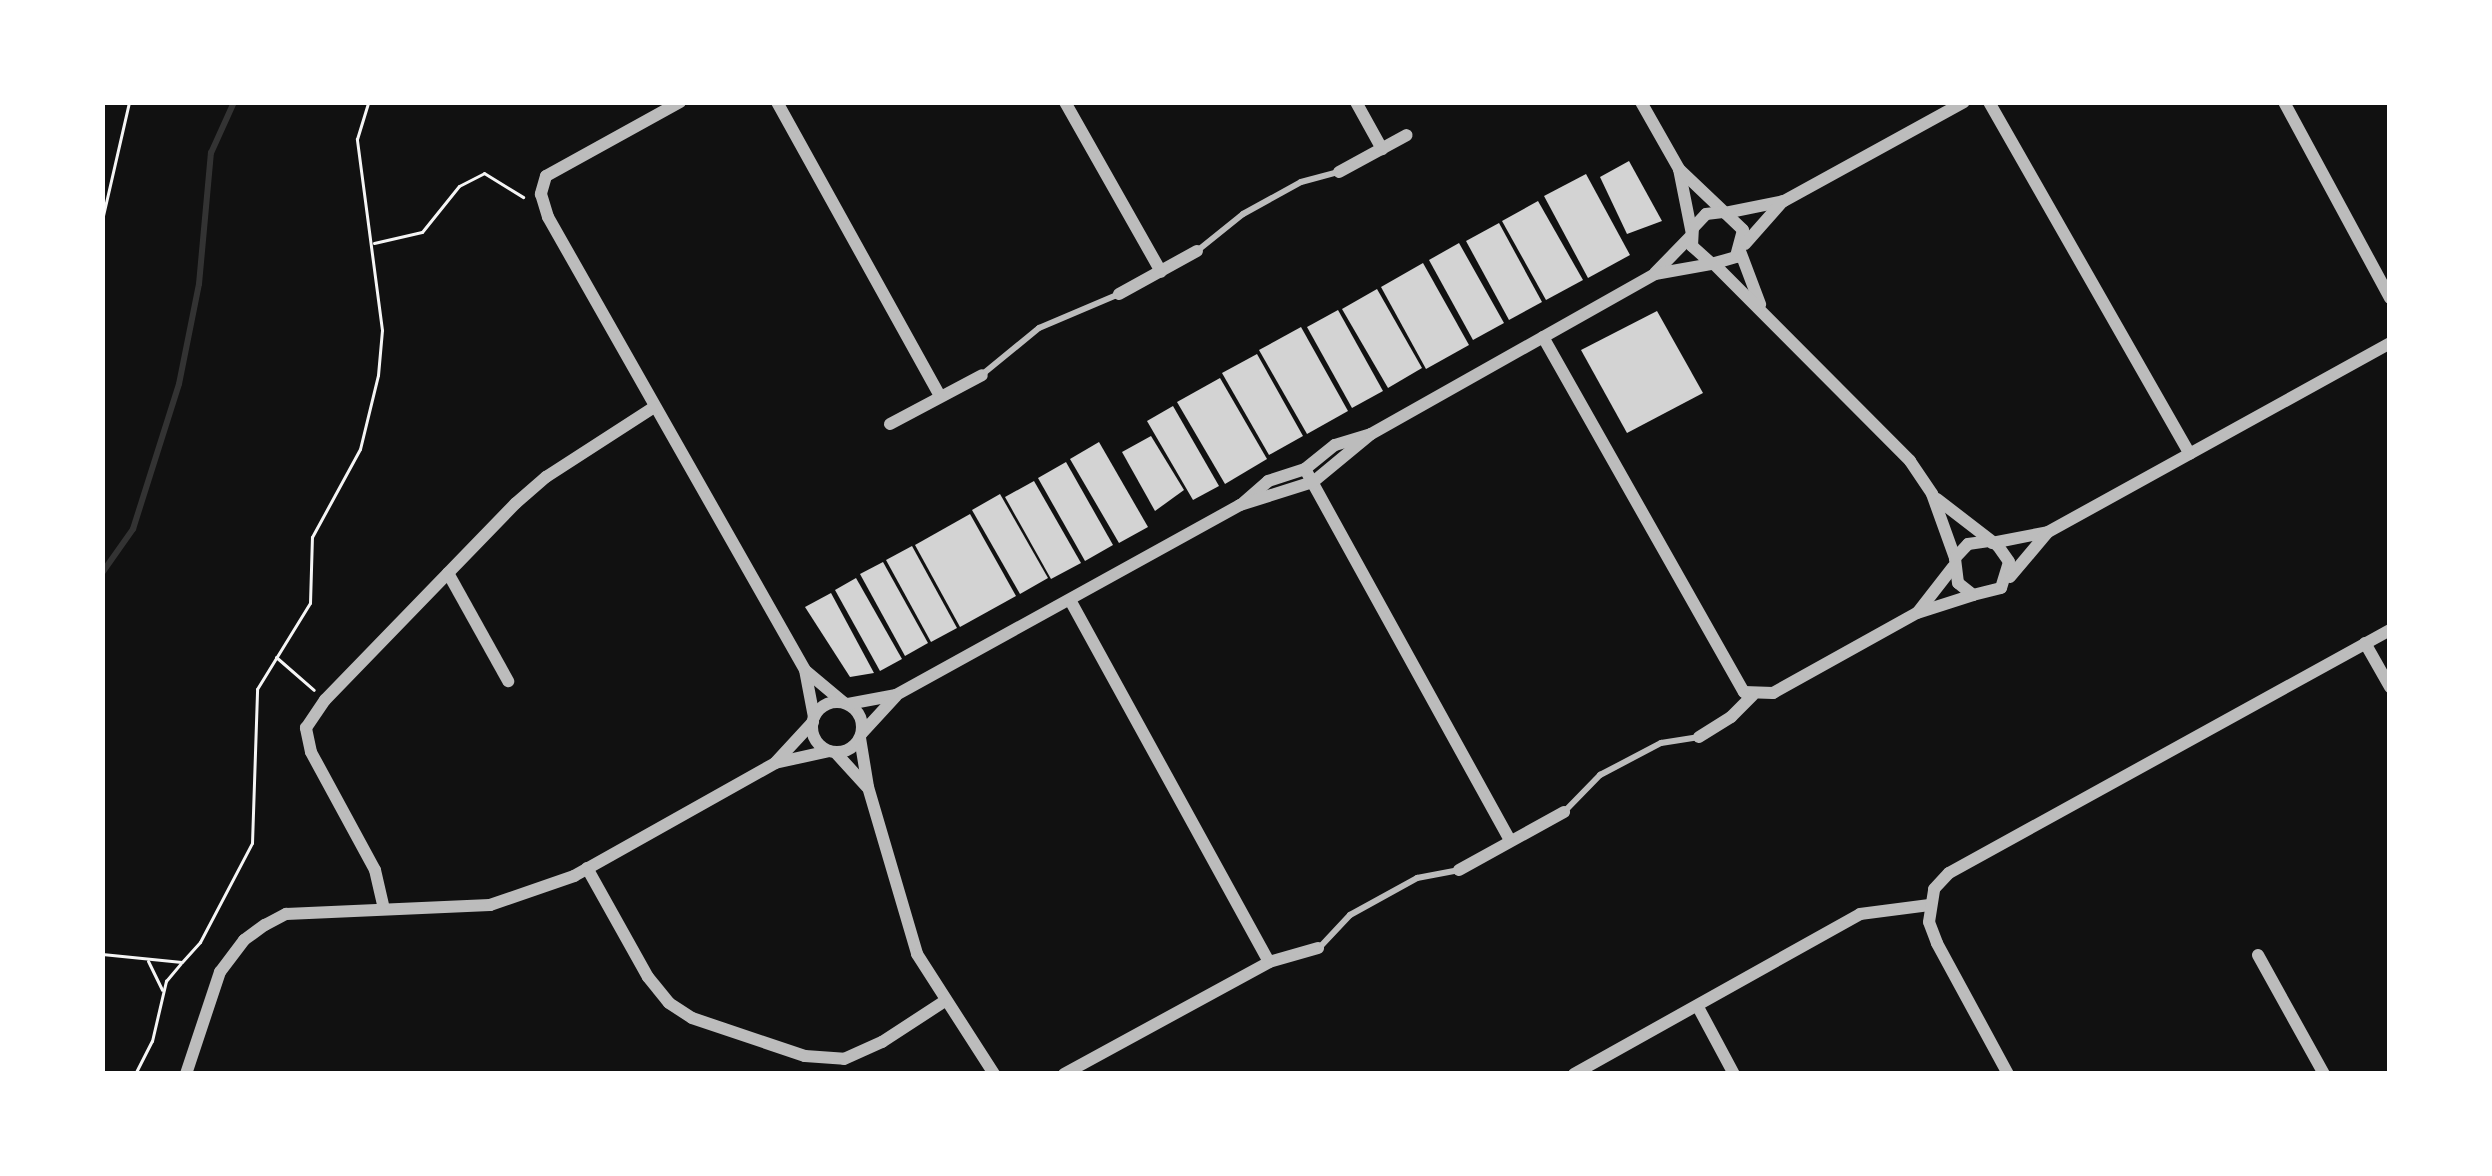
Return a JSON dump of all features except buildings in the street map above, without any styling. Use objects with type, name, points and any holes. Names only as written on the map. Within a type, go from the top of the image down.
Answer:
[{"type":"street","points":[[680,102],[546,176],[542,199],[805,670],[816,740],[868,788]]},
{"type":"street","points":[[777,102],[940,396]]},
{"type":"street","points":[[1066,102],[1161,272]]},
{"type":"street","points":[[1356,102],[1382,149]]},
{"type":"street","points":[[1642,102],[1678,169],[1697,254],[1762,310],[1786,341],[1882,430],[1932,494],[1991,542],[2009,562],[2007,580]]},
{"type":"street","points":[[775,763],[826,705],[896,695],[1240,505],[1309,475],[1371,434],[1654,274],[1692,236],[1706,214],[1784,201],[1964,102]]},
{"type":"street","points":[[1989,102],[2190,454]]},
{"type":"street","points":[[2284,102],[2390,298]]},
{"type":"street","points":[[1340,172],[1407,135]]},
{"type":"street","points":[[1678,169],[1743,230],[1741,251],[1762,310]]},
{"type":"street","points":[[1654,274],[1728,262],[1784,201]]},
{"type":"street","points":[[1119,294],[1197,251]]},
{"type":"street","points":[[1543,337],[1735,682],[1753,695]]},
{"type":"street","points":[[1917,613],[1968,544],[2048,532],[2390,343]]},
{"type":"street","points":[[890,424],[982,375]]},
{"type":"street","points":[[384,909],[375,870],[310,752],[306,728],[325,700],[546,477],[654,406]]},
{"type":"street","points":[[1309,475],[1510,840]]},
{"type":"street","points":[[1932,494],[1958,584],[1972,595]]},
{"type":"street","points":[[1699,736],[1731,717],[1753,695],[1773,693],[1917,613],[1972,595],[1993,594],[2048,532]]},
{"type":"street","points":[[448,573],[508,680]]},
{"type":"street","points":[[1070,600],[1269,962]]},
{"type":"street","points":[[2008,1074],[1937,943],[1929,905],[1934,889],[1949,873],[2390,630]]},
{"type":"street","points":[[2365,644],[2390,687]]},
{"type":"street","points":[[805,670],[860,716],[868,788],[917,954],[994,1074]]},
{"type":"street","points":[[186,1074],[220,972],[244,940],[286,914],[490,905],[587,868],[775,763],[850,748],[896,695]]},
{"type":"street","points":[[1459,870],[1564,812]]},
{"type":"street","points":[[587,868],[648,977],[669,1003],[692,1018],[806,1056],[844,1059],[882,1042],[945,1001]]},
{"type":"street","points":[[1574,1074],[1860,914],[1929,905]]},
{"type":"street","points":[[1064,1074],[1269,962],[1318,948]]},
{"type":"street","points":[[2258,955],[2324,1074]]},
{"type":"street","points":[[1698,1007],[1734,1074]]},
{"type":"lane","points":[[1197,251],[1243,214],[1301,182],[1340,172]]},
{"type":"lane","points":[[982,375],[1039,328],[1075,308],[1119,294]]},
{"type":"lane","points":[[1564,812],[1600,776],[1623,763],[1661,743],[1699,736]]},
{"type":"lane","points":[[1318,948],[1350,915],[1385,895],[1417,878],[1459,870]]},
{"type":"path","points":[[102,220],[129,102]]},
{"type":"path","points":[[135,1074],[152,1041],[163,994],[200,942],[252,843],[257,801],[253,713],[263,672],[310,603],[312,537],[351,470],[370,416],[382,330],[357,139],[368,102]]},
{"type":"path","points":[[373,244],[422,232],[459,187],[484,173],[528,200],[542,199]]},
{"type":"path","points":[[274,656],[325,700]]},
{"type":"path","points":[[102,954],[182,962]]},
{"type":"path","points":[[147,959],[163,994]]},
{"type":"waterway","points":[[102,573],[133,529],[179,384],[199,284],[211,153],[234,102]]}]
